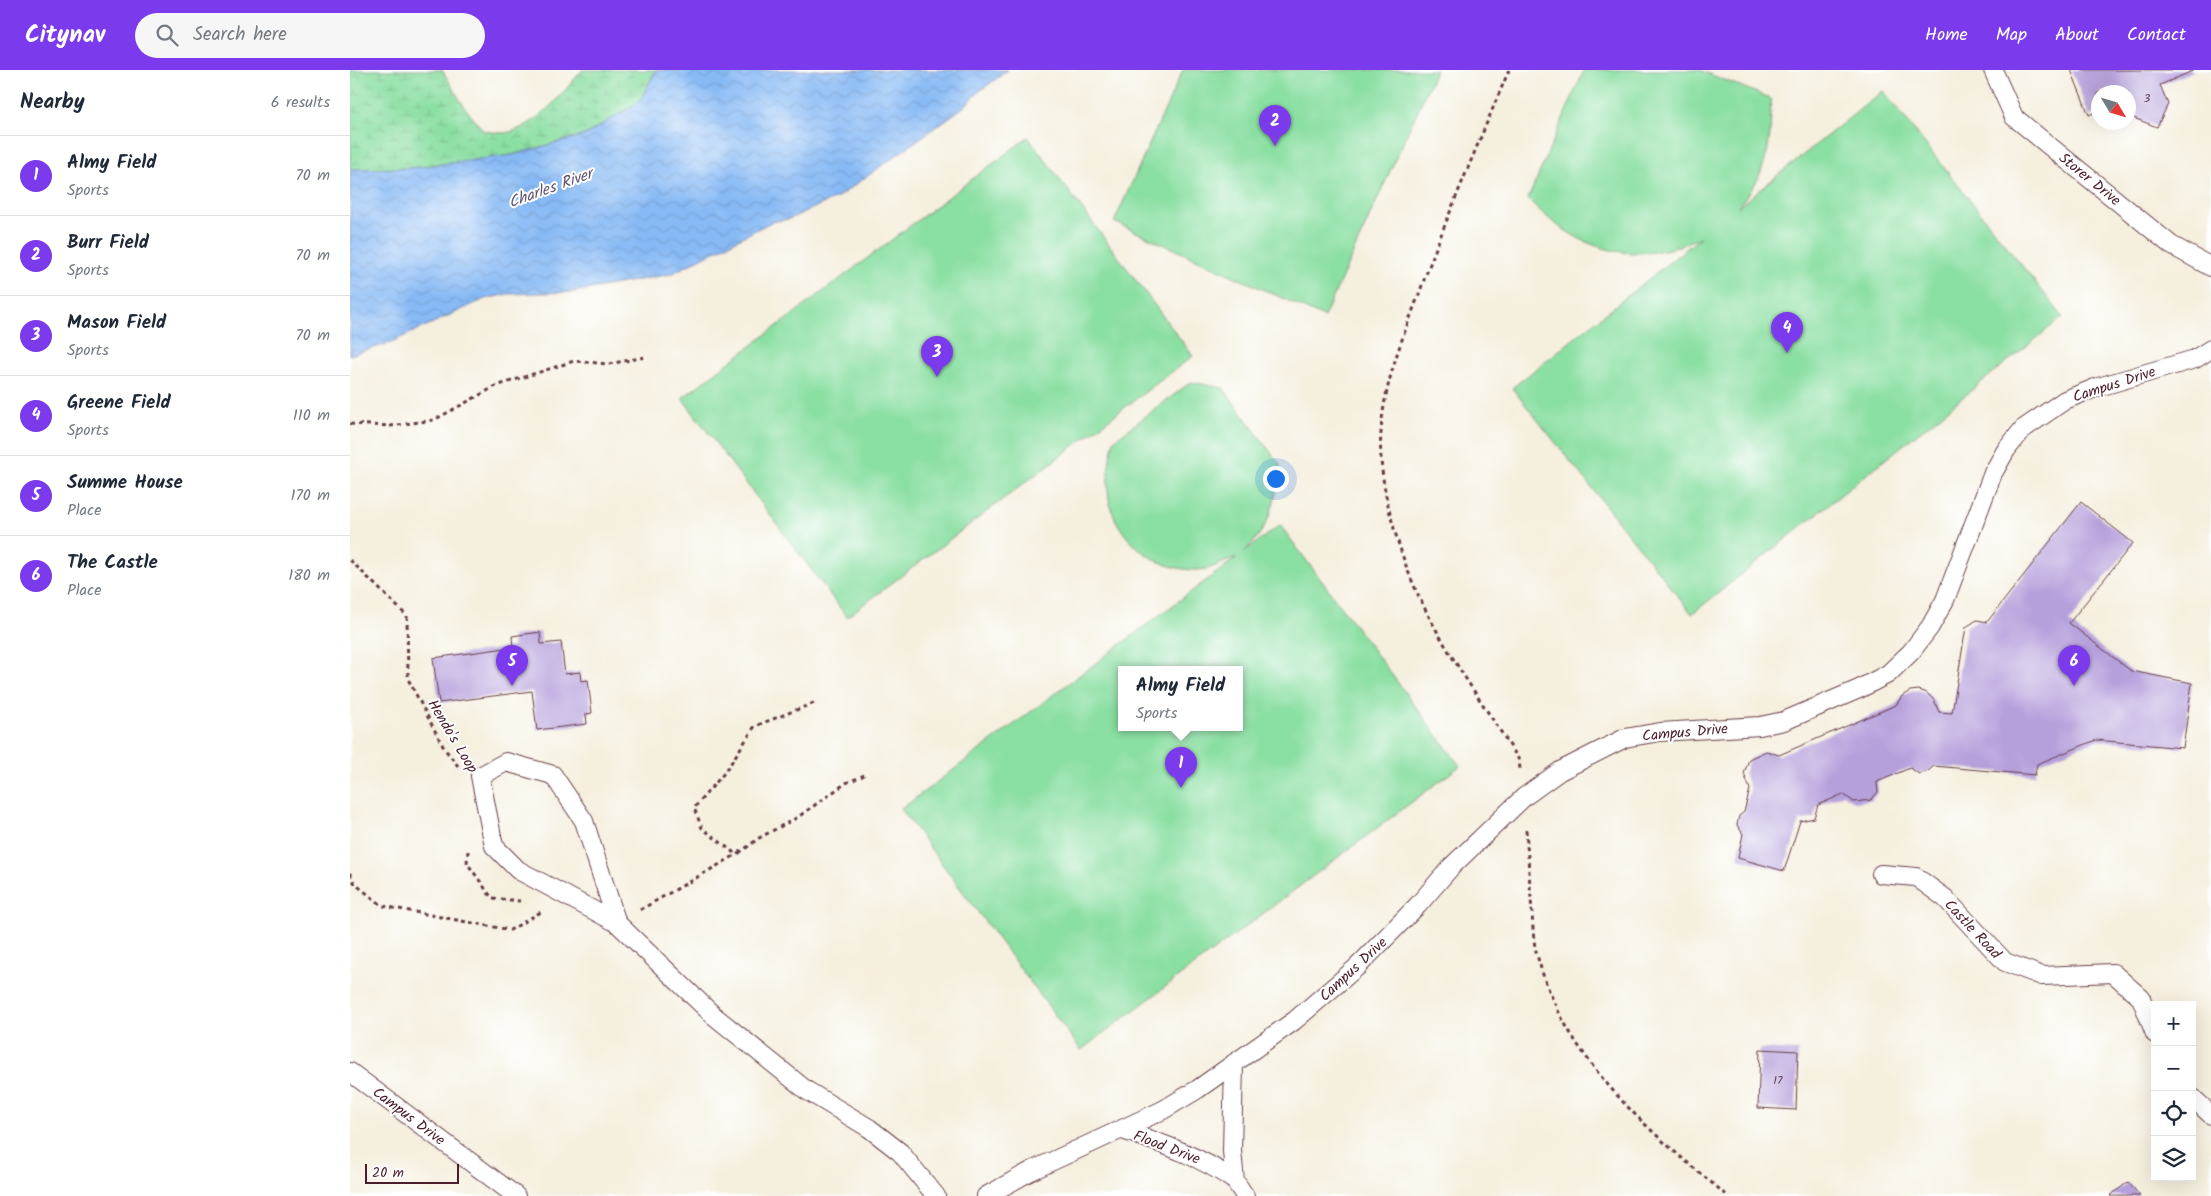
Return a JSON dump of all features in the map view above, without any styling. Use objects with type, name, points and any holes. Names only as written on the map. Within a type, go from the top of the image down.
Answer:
[{"type":"lane","name":"Storer Drive","points":[[1993,70],[2014,116],[2171,245],[2211,267]]},
{"type":"lane","name":"Campus Drive","points":[[986,1196],[1031,1171],[1123,1130],[1191,1093],[1294,1021],[1357,967],[1418,905],[1451,867],[1524,797],[1560,770],[1625,738],[1660,732],[1760,726],[1784,721],[1888,674],[1911,652],[1930,627],[1945,600],[1993,473],[2006,450],[2023,430],[2065,400],[2096,388],[2194,359],[2211,349]]},
{"type":"lane","points":[[617,923],[584,821],[553,775],[506,762],[480,776],[494,846],[518,870],[617,923],[713,1015],[806,1090],[869,1128],[900,1152],[936,1196]]},
{"type":"lane","name":"Castle Road","points":[[1881,874],[1916,878],[1945,898],[2005,962],[2042,976],[2113,973],[2140,998],[2151,1024]]},
{"type":"lane","name":"Flood Drive","points":[[1234,1063],[1231,1122],[1235,1181]]},
{"type":"lane","name":"Campus Drive","points":[[350,1072],[516,1196]]},
{"type":"lane","points":[[2196,1101],[2211,1115]]},
{"type":"lane","name":"Flood Drive","points":[[1123,1130],[1185,1151],[1211,1164],[1235,1181],[1245,1196]]},
{"type":"path","points":[[1509,70],[1445,222],[1395,360],[1384,406],[1381,432],[1381,466],[1403,558],[1422,604],[1519,760],[1524,797],[1535,948],[1545,984],[1562,1020],[1583,1054],[1634,1116],[1675,1153],[1728,1196]]},
{"type":"path","points":[[350,424],[390,426],[434,420],[496,386],[574,361],[609,364],[645,357]]},
{"type":"path","name":"Hendo's Loop","points":[[350,560],[407,616],[408,679],[444,748],[462,771]]},
{"type":"path","points":[[742,851],[733,852],[702,828],[694,808],[725,772],[755,726],[774,717],[791,714],[814,703]]},
{"type":"path","points":[[617,923],[742,851],[759,838],[798,817],[846,783],[867,774]]},
{"type":"path","points":[[469,846],[467,863],[492,898],[525,902]]},
{"type":"path","points":[[350,873],[355,884],[383,906],[470,924],[510,930],[542,911]]},
{"type":"green space","points":[[350,70],[442,70],[465,108],[484,131],[504,133],[526,125],[537,118],[557,99],[582,70],[656,70],[640,102],[585,135],[512,155],[411,168],[350,169]]},
{"type":"green space","points":[[1183,70],[1436,70],[1324,317],[1114,222]]},
{"type":"green space","points":[[1584,70],[1699,70],[1770,98],[1771,120],[1767,152],[1756,182],[1738,207],[1883,91],[2063,317],[1692,614],[1512,388],[1701,237],[1673,248],[1648,253],[1610,250],[1592,244],[1558,226],[1528,199]]},
{"type":"green space","points":[[1028,137],[1193,356],[847,617],[682,398]]},
{"type":"green space","points":[[1191,382],[1223,388],[1280,465],[1271,513],[1261,532],[1244,552],[1280,525],[1460,766],[1081,1050],[901,809],[1236,558],[1202,570],[1182,569],[1167,565],[1140,550],[1120,527],[1113,513],[1108,483],[1114,440]]},
{"type":"water","name":"Charles River","points":[[656,70],[1008,70],[981,90],[965,106],[838,197],[789,219],[771,222],[671,274],[574,292],[508,294],[485,299],[387,344],[350,355],[350,169],[411,168],[512,155],[585,135],[639,102]]},
{"type":"building","points":[[2071,70],[2195,70],[2160,85],[2168,104],[2157,127],[2136,119],[2136,85],[2091,85],[2091,114],[2089,115]]},
{"type":"building","points":[[2081,502],[2133,543],[2069,623],[2131,671],[2192,683],[2183,748],[2096,740],[2037,764],[2035,775],[1934,766],[1928,771],[1919,774],[1910,768],[1877,782],[1878,792],[1871,800],[1854,802],[1843,794],[1818,805],[1814,818],[1800,821],[1784,871],[1738,858],[1743,834],[1737,825],[1739,816],[1744,812],[1750,789],[1744,774],[1749,759],[1766,751],[1779,755],[1896,705],[1902,696],[1910,691],[1919,690],[1927,693],[1934,700],[1939,712],[1952,713],[1966,627],[1977,620],[1987,622]]},
{"type":"building","points":[[540,632],[541,644],[561,642],[565,674],[580,672],[581,681],[588,680],[592,713],[586,714],[587,724],[537,730],[532,691],[439,703],[433,658],[513,647],[512,636]]},
{"type":"building","points":[[1760,1049],[1798,1051],[1796,1110],[1758,1108]]},
{"type":"building","points":[[2128,1182],[2140,1196],[2110,1196]]},
{"type":"place","name":"Burr Field","points":[[1275,146]]},
{"type":"place","name":"Greene Field","points":[[1787,353]]},
{"type":"place","name":"Mason Field","points":[[937,377]]},
{"type":"place","name":"Summe House","points":[[512,686]]},
{"type":"place","name":"The Castle","points":[[2074,686]]},
{"type":"place","name":"Almy Field","points":[[1181,788]]}]
